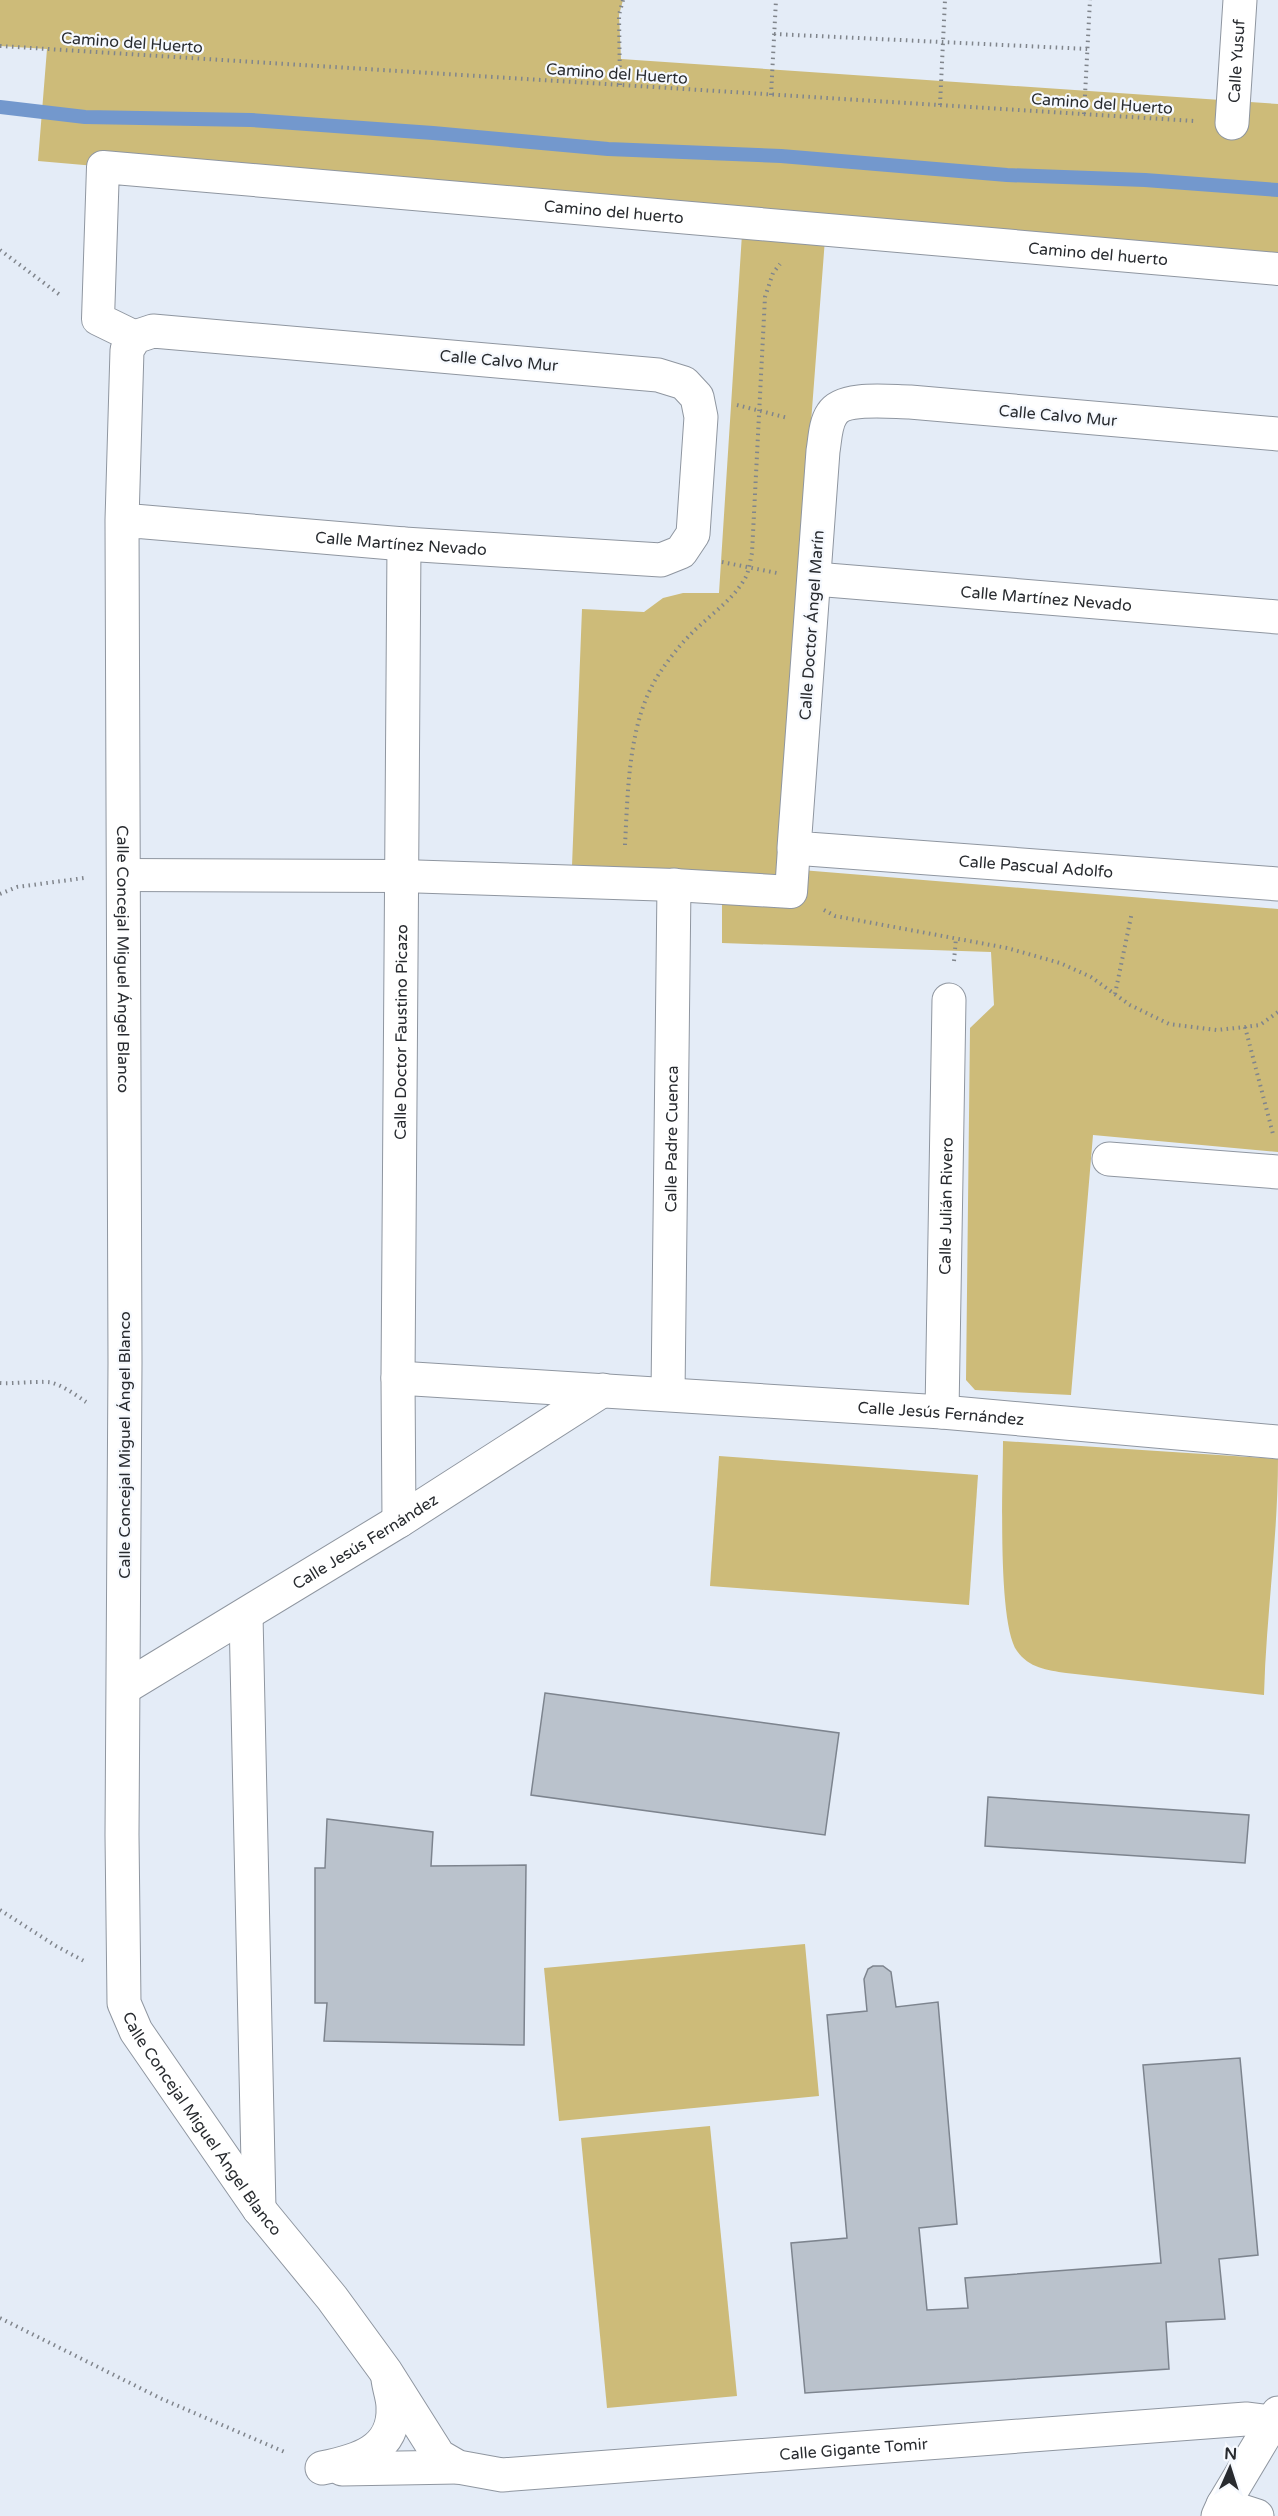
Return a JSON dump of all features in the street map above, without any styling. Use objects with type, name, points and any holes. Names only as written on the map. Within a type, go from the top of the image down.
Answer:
[{"type":"street","name":"Calle Yusuf","points":[[1233,123],[1240,0]]},
{"type":"street","name":"Camino del huerto","points":[[98,319],[103,167],[1278,269]]},
{"type":"street","points":[[98,319],[135,337]]},
{"type":"street","name":"Calle Calvo Mur","points":[[135,337],[153,331],[658,375],[684,382],[697,397]]},
{"type":"street","name":"Calle Concejal Miguel Ángel Blanco","points":[[135,337],[127,350],[122,520],[124,2003],[136,2031],[259,2208],[333,2298],[449,2462]]},
{"type":"street","points":[[681,552],[693,534],[701,417],[697,397]]},
{"type":"street","name":"Calle Calvo Mur","points":[[833,417],[851,403],[910,402],[1278,434]]},
{"type":"street","name":"Calle Doctor Ángel Marín","points":[[794,848],[823,451],[833,417]]},
{"type":"street","name":"Calle Martínez Nevado","points":[[122,520],[404,544],[661,560],[681,552]]},
{"type":"street","name":"Calle Doctor Faustino Picazo","points":[[399,1521],[404,544]]},
{"type":"street","name":"Calle Martínez Nevado","points":[[815,579],[1278,617]]},
{"type":"street","points":[[124,875],[402,876],[674,885],[792,892],[794,848]]},
{"type":"street","name":"Calle Pascual Adolfo","points":[[794,848],[1278,884]]},
{"type":"street","name":"Calle Padre Cuenca","points":[[668,1394],[674,885]]},
{"type":"street","name":"Calle Julián Rivero","points":[[942,1412],[949,1000]]},
{"type":"street","points":[[1109,1159],[1276,1158]]},
{"type":"street","name":"Calle Jesús Fernández","points":[[398,1378],[942,1412],[1278,1442]]},
{"type":"street","name":"Calle Jesús Fernández","points":[[124,1688],[399,1521],[603,1390]]},
{"type":"street","points":[[246,1615],[259,2208]]},
{"type":"street","points":[[322,2468],[354,2462],[379,2447],[390,2429],[393,2407],[386,2372]]},
{"type":"street","points":[[1257,2516],[1221,2510],[1275,2417]]},
{"type":"street","name":"Calle Gigante Tomir","points":[[322,2468],[449,2462],[502,2475],[1275,2417]]},
{"type":"path","points":[[620,85],[622,0]]},
{"type":"path","points":[[771,95],[776,0]]},
{"type":"path","points":[[940,105],[945,0]]},
{"type":"path","points":[[1084,114],[1090,0]]},
{"type":"path","points":[[774,34],[1088,49]]},
{"type":"path","name":"Camino del Huerto","points":[[0,46],[1233,123]]},
{"type":"path","points":[[0,250],[67,300],[98,319]]},
{"type":"path","points":[[697,397],[758,410],[833,417]]},
{"type":"path","points":[[681,552],[748,568],[815,579]]},
{"type":"path","points":[[1114,994],[1128,926],[1142,874]]},
{"type":"path","points":[[0,894],[17,887],[51,881],[124,875]]},
{"type":"path","points":[[792,892],[835,916],[1007,948],[1060,963],[1091,977],[1130,1005],[1169,1024],[1217,1030],[1245,1027],[1260,1025],[1278,1012]]},
{"type":"path","points":[[1245,1027],[1276,1158]]},
{"type":"path","points":[[0,1383],[50,1382],[67,1389],[91,1406],[106,1413],[124,1415]]},
{"type":"path","points":[[0,1910],[56,1946],[89,1963],[123,1976]]},
{"type":"path","points":[[0,2318],[162,2399],[322,2468]]},
{"type":"shaded area","points":[[0,0],[623,0],[619,15],[621,59],[1278,104],[1278,269],[38,161],[47,49],[0,46]]},
{"type":"shaded area","points":[[742,234],[825,239],[777,868],[1278,909],[1278,1152],[1093,1135],[1071,1395],[975,1390],[966,1380],[970,1028],[994,1005],[991,952],[722,943],[722,897],[571,892],[582,609],[644,612],[663,598],[683,593],[719,593]]},
{"type":"shaded area","points":[[1003,1441],[1278,1459],[1264,1695],[1059,1672],[1033,1665],[1022,1657],[1011,1636],[1006,1612],[1002,1550]]},
{"type":"shaded area","points":[[719,1456],[978,1475],[969,1605],[710,1586]]},
{"type":"shaded area","points":[[805,1944],[819,2096],[559,2121],[544,1968]]},
{"type":"shaded area","points":[[710,2126],[737,2396],[607,2408],[581,2138]]},
{"type":"building","points":[[545,1693],[839,1733],[825,1835],[531,1795]]},
{"type":"building","points":[[988,1797],[1249,1815],[1245,1863],[985,1846]]},
{"type":"building","points":[[327,1819],[433,1832],[431,1866],[526,1865],[524,2045],[324,2041],[327,2003],[315,2003],[315,1868],[325,1868]]},
{"type":"building","points":[[873,1966],[883,1966],[891,1972],[896,2007],[938,2002],[957,2224],[919,2228],[927,2310],[968,2308],[965,2278],[1161,2263],[1143,2065],[1240,2058],[1258,2255],[1219,2259],[1225,2319],[1166,2322],[1169,2369],[805,2393],[791,2243],[847,2238],[827,2015],[867,2011],[864,1979],[868,1969]]},
{"type":"waterway","points":[[0,107],[85,117],[251,120],[608,149],[781,156],[1007,175],[1145,180],[1278,190]]}]
